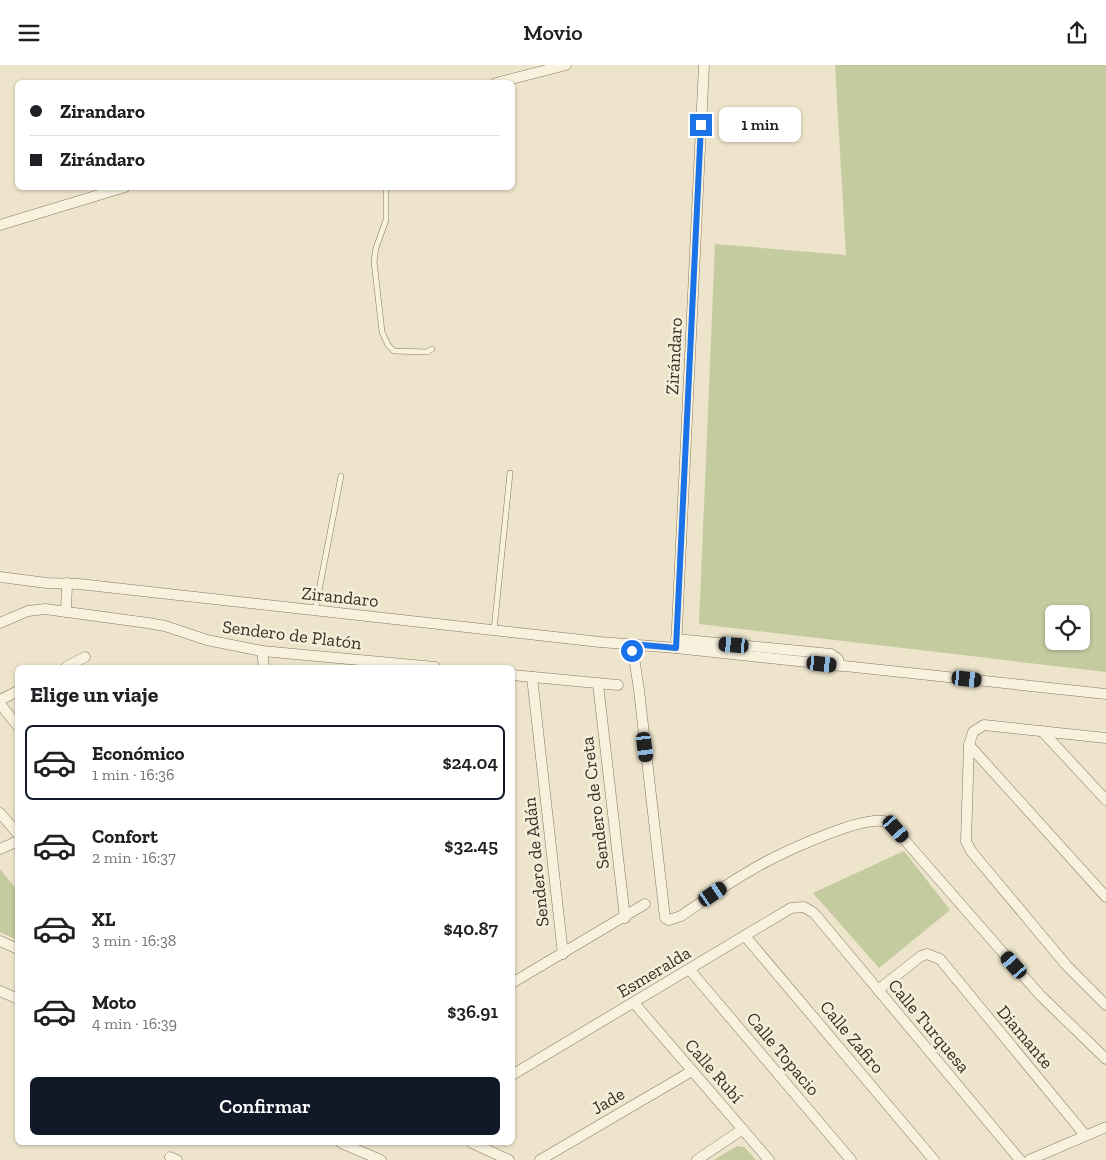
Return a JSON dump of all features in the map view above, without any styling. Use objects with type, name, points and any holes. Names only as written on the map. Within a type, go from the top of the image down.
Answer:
[{"type":"street","points":[[508,80],[566,65]]},
{"type":"street","name":"Zirándaro","points":[[676,643],[704,65]]},
{"type":"street","points":[[0,225],[115,190]]},
{"type":"street","name":"Zirandaro","points":[[0,577],[600,642],[632,644],[676,643],[831,654],[838,659],[840,666],[1106,694]]},
{"type":"street","points":[[66,612],[67,583]]},
{"type":"street","name":"Sendero de Platón","points":[[0,623],[28,611],[44,609],[165,626],[206,640],[330,663],[377,665]]},
{"type":"street","points":[[632,644],[665,918],[670,920],[681,916],[761,864],[827,834],[858,825],[885,821],[896,829],[1040,995],[1106,1059]]},
{"type":"street","points":[[262,651],[264,665]]},
{"type":"street","points":[[70,665],[85,657]]},
{"type":"street","points":[[515,675],[618,685]]},
{"type":"street","name":"Sendero de Adán","points":[[532,677],[563,954]]},
{"type":"street","name":"Sendero de Creta","points":[[598,684],[625,917]]},
{"type":"street","points":[[0,700],[15,692]]},
{"type":"street","points":[[0,704],[15,722]]},
{"type":"street","points":[[1106,738],[984,725],[973,732],[969,745],[966,841],[971,851],[1067,966],[1106,1005]]},
{"type":"street","points":[[1042,731],[1106,800]]},
{"type":"street","points":[[969,745],[1106,897]]},
{"type":"street","points":[[0,813],[15,830]]},
{"type":"street","points":[[0,849],[15,842]]},
{"type":"street","points":[[515,981],[646,905]]},
{"type":"street","name":"Esmeralda","points":[[515,1073],[790,908],[804,907],[814,913]]},
{"type":"street","name":"Calle Turquesa","points":[[814,913],[1020,1160]]},
{"type":"street","name":"Calle Zafiro","points":[[745,936],[934,1160]]},
{"type":"street","points":[[0,941],[15,948]]},
{"type":"street","name":"Diamante","points":[[878,991],[921,956],[927,954],[940,959],[1085,1135]]},
{"type":"street","name":"Calle Topacio","points":[[689,969],[851,1160]]},
{"type":"street","points":[[0,991],[15,998]]},
{"type":"street","name":"Calle Rubí","points":[[634,1003],[769,1160]]},
{"type":"street","name":"Jade","points":[[540,1160],[692,1071]]},
{"type":"street","points":[[1029,1160],[1106,1127]]},
{"type":"street","points":[[697,1160],[743,1129]]},
{"type":"street","points":[[346,1145],[381,1160]]},
{"type":"street","points":[[476,1145],[509,1160]]},
{"type":"lane","points":[[386,190],[386,220],[376,248],[374,261],[382,332],[385,340],[394,351],[428,352],[432,349]]},
{"type":"lane","points":[[494,630],[510,473]]},
{"type":"lane","points":[[315,611],[341,476]]},
{"type":"green space","points":[[835,65],[1106,65],[1106,672],[699,624],[715,244],[846,255]]},
{"type":"green space","points":[[904,851],[950,910],[879,968],[813,893]]},
{"type":"green space","points":[[0,869],[15,888],[15,939],[0,932]]},
{"type":"green space","points":[[737,1146],[744,1147],[756,1160],[714,1160]]},
{"type":"route","points":[[632,651],[632,644],[676,648],[701,125]]}]
